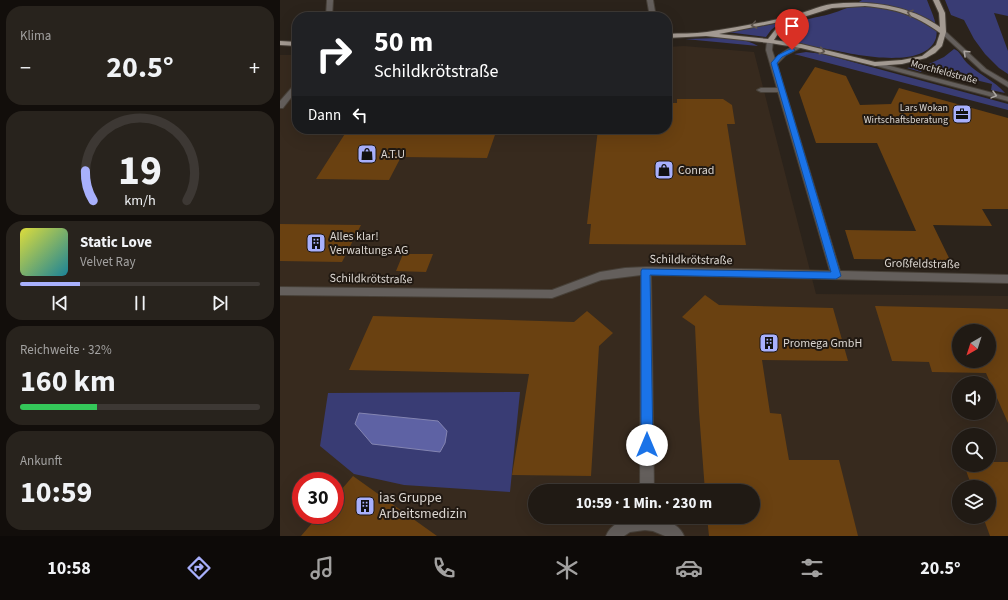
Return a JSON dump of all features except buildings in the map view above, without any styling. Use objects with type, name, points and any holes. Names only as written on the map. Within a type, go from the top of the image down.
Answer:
[{"type":"main road","points":[[832,6],[844,0]]},
{"type":"main road","points":[[936,0],[942,13],[943,32]]},
{"type":"main road","name":"Morchfeldstraße","points":[[672,36],[706,34],[793,18],[832,6],[865,4],[897,9],[926,19],[943,32],[939,46],[933,52],[924,57],[902,62],[875,64],[801,46],[706,34]]},
{"type":"main road","name":"Morchfeldstraße","points":[[770,41],[776,31],[793,18]]},
{"type":"main road","points":[[280,43],[292,44]]},
{"type":"street","points":[[329,12],[330,0]]},
{"type":"street","points":[[650,0],[652,12]]},
{"type":"street","name":"Morchfeldstraße","points":[[943,32],[984,70],[1008,85]]},
{"type":"street","points":[[770,41],[769,50],[836,276]]},
{"type":"street","points":[[774,63],[784,54],[801,46]]},
{"type":"street","name":"Morchfeldstraße","points":[[875,64],[1008,99]]},
{"type":"street","points":[[761,90],[782,90]]},
{"type":"street","points":[[280,106],[292,91]]},
{"type":"street","points":[[646,271],[648,484]]},
{"type":"street","name":"Schildkrötstraße","points":[[280,291],[552,294],[600,276],[625,272],[646,271],[836,276]]},
{"type":"street","name":"Großfeldstraße","points":[[836,276],[1008,278]]},
{"type":"street","points":[[613,536],[634,524]]},
{"type":"street","points":[[658,524],[665,527],[676,536]]},
{"type":"shaded area","points":[[862,0],[927,0],[936,24],[937,33],[936,38],[930,48],[919,54],[905,57],[873,57],[808,46],[797,42],[787,35],[787,31],[791,27],[801,21],[830,14]]},
{"type":"shaded area","points":[[945,0],[1008,0],[1008,16],[994,13],[1008,51],[1008,74],[999,68],[985,54],[974,39],[964,20],[951,15]]},
{"type":"shaded area","points":[[780,23],[771,30],[766,37],[727,32]]},
{"type":"shaded area","points":[[685,39],[732,39],[750,42],[758,46]]},
{"type":"shaded area","points":[[684,46],[754,52],[816,294],[1008,296],[1008,536],[280,536],[280,55],[292,55],[292,134],[672,134],[672,47]]},
{"type":"shaded area","points":[[954,49],[958,51],[971,67],[1005,93],[991,90],[992,84],[923,67],[921,72],[907,68],[929,64],[944,57]]},
{"type":"shaded area","points":[[806,52],[823,54],[1008,104],[1008,110],[794,54]]},
{"type":"shaded area","points":[[520,392],[510,492],[404,485],[354,474],[320,446],[328,393]]},
{"type":"water","points":[[359,413],[438,421],[447,431],[445,443],[440,452],[372,444],[355,424]]},
{"type":"place","name":"Lars Wokan Wirtschaftsberatung","points":[[962,114]]},
{"type":"place","name":"A.T.U","points":[[367,154]]},
{"type":"place","name":"Conrad","points":[[664,170]]},
{"type":"place","name":"Alles klar! Verwaltungs AG","points":[[316,243]]},
{"type":"place","name":"Promega GmbH","points":[[769,343]]},
{"type":"place","name":"ias Gruppe Arbeitsmedizin","points":[[365,506]]},
{"type":"route","points":[[647,445],[646,271],[836,276],[774,63],[780,56],[792,50]]}]
